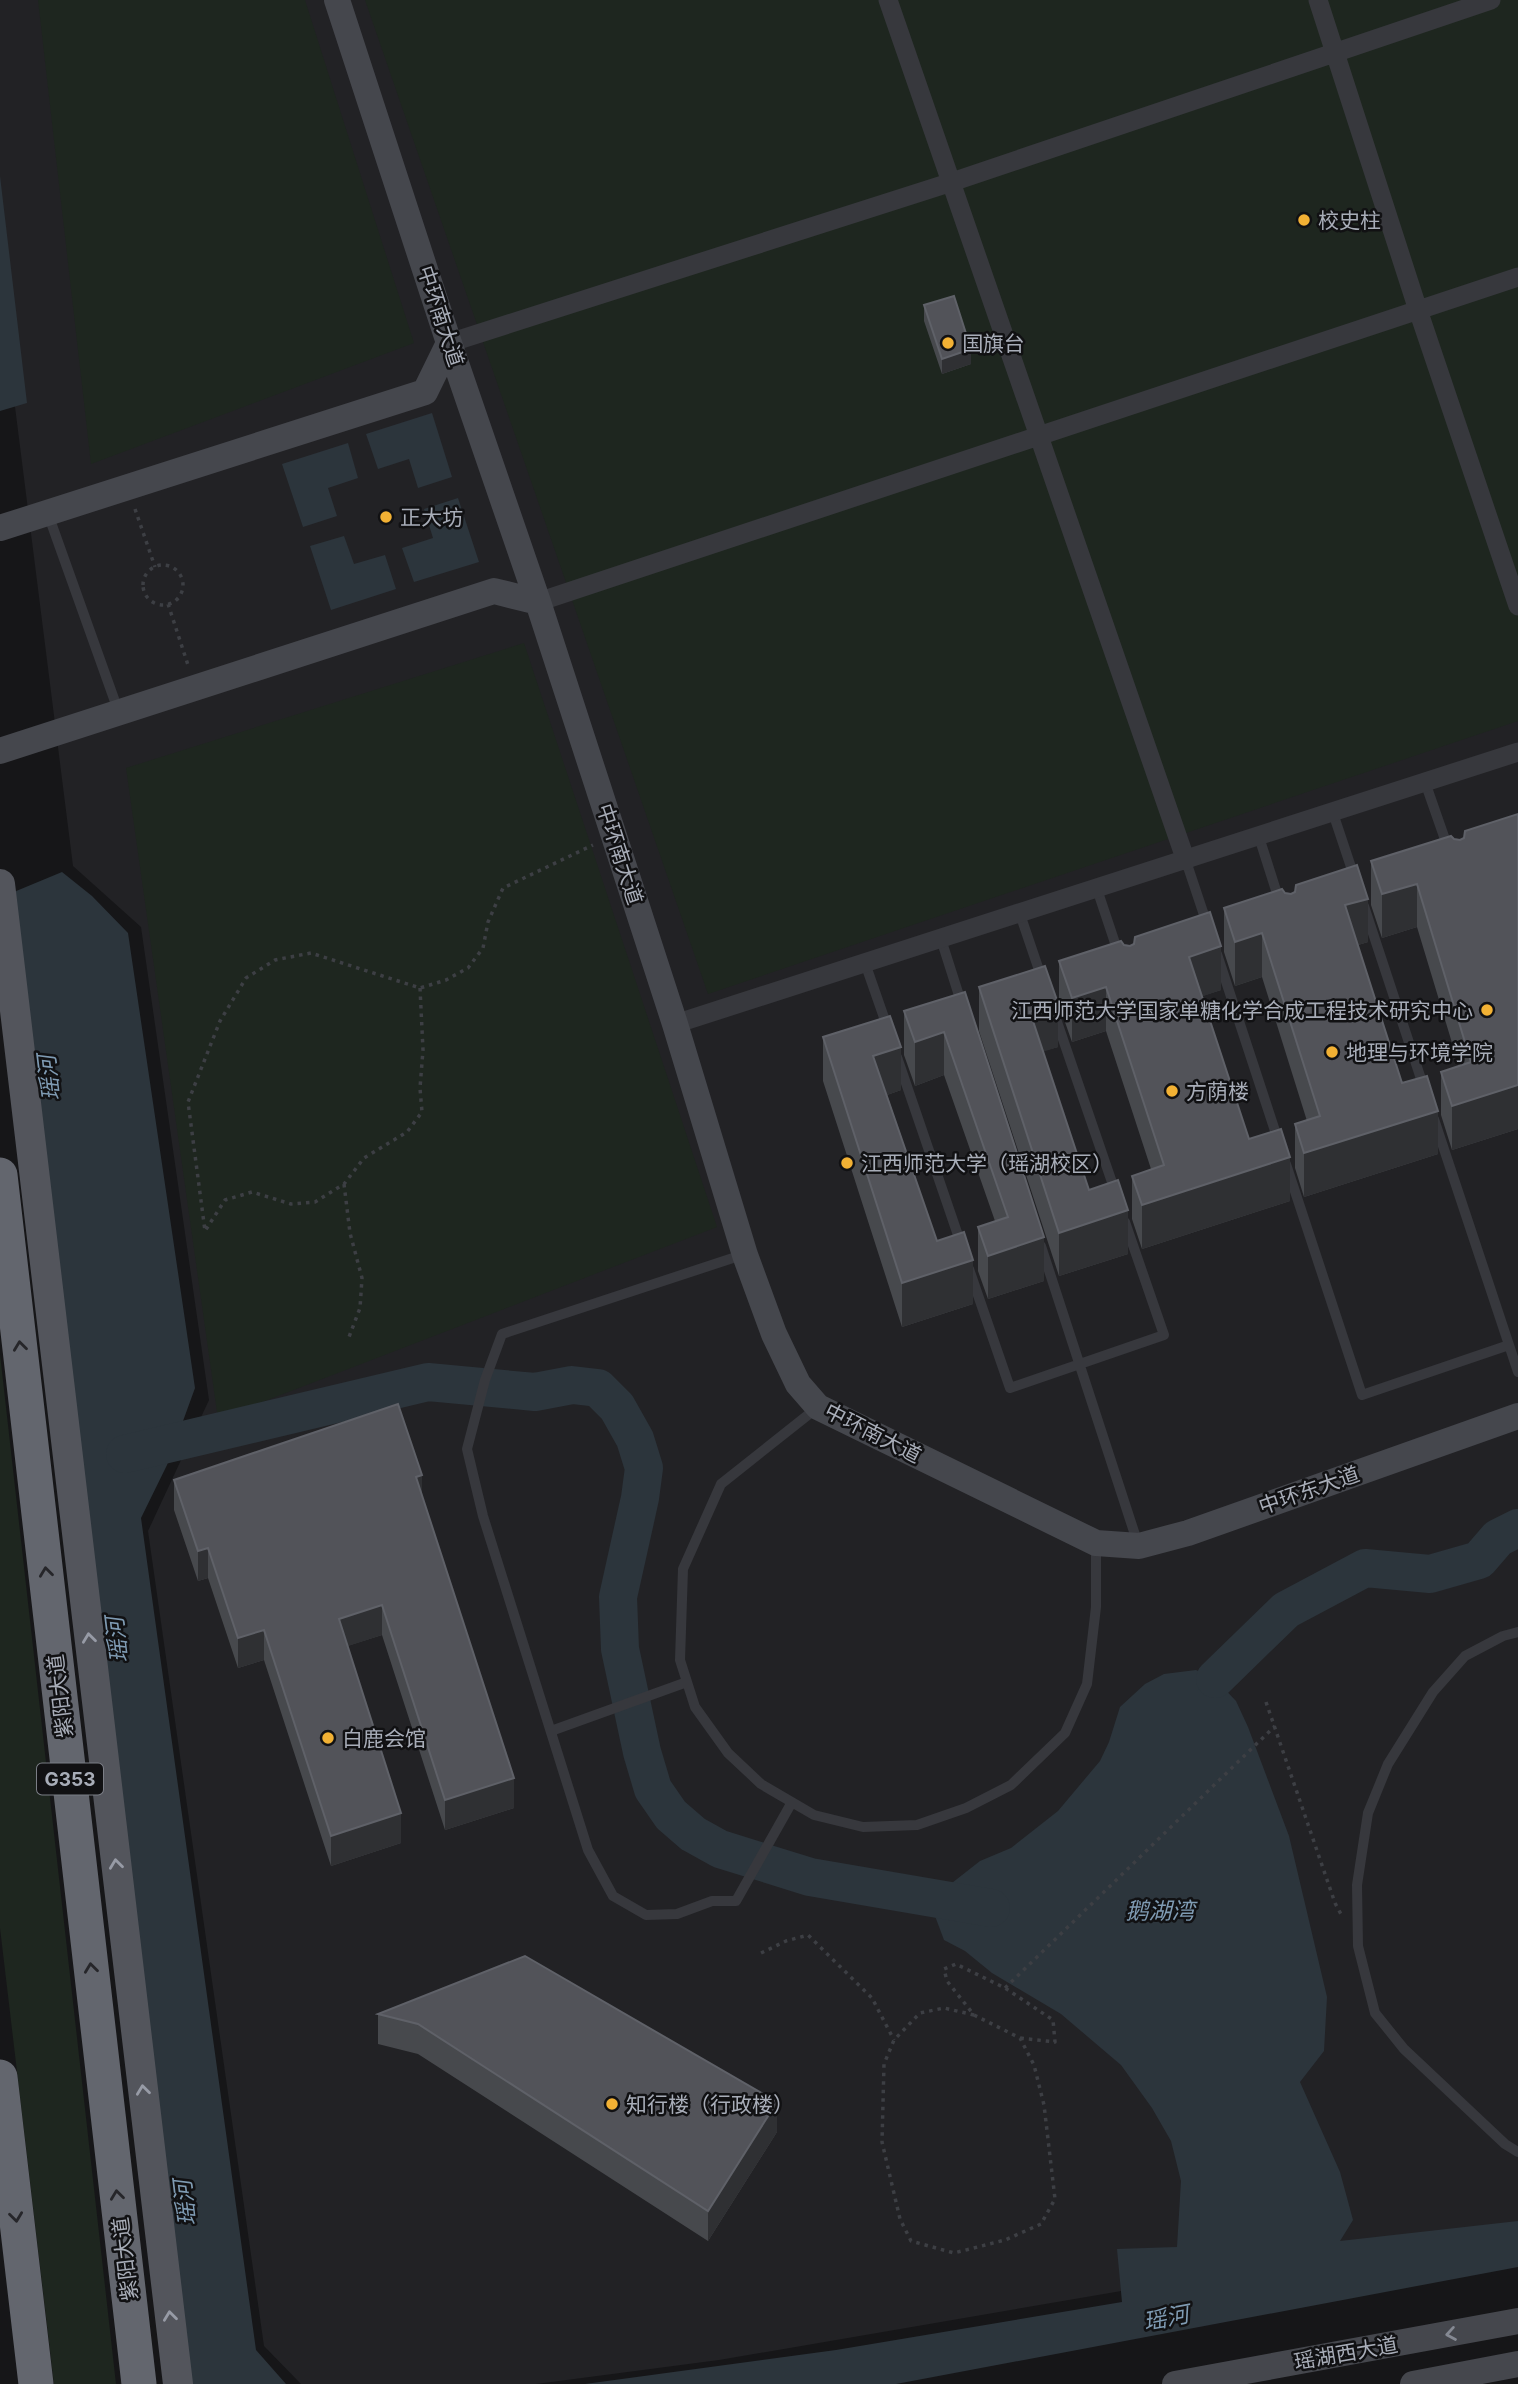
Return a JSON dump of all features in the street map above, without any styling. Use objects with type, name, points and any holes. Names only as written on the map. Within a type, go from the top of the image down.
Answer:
[{"type":"highway","name":"紫阳大道","points":[[0,1175],[139,2384]]},
{"type":"highway","points":[[0,2077],[36,2384]]},
{"type":"main road","points":[[0,884],[177,2384]]},
{"type":"street","name":"中环南大道","points":[[337,0],[676,1024],[745,1255],[774,1334],[797,1384],[818,1407],[1096,1544]]},
{"type":"street","points":[[888,0],[1186,861]]},
{"type":"street","points":[[1318,0],[1418,310],[1518,606]]},
{"type":"street","points":[[0,528],[425,392],[449,343],[952,182],[1491,0]]},
{"type":"street","points":[[0,751],[494,591],[538,602],[1518,277]]},
{"type":"street","points":[[676,1024],[1518,752]]},
{"type":"street","name":"中环东大道","points":[[1096,1544],[1139,1546],[1188,1533],[1518,1416]]},
{"type":"street","name":"瑶湖西大道","points":[[1175,2384],[1518,2321]]},
{"type":"street","name":"瑶湖西大道","points":[[1413,2384],[1518,2364]]},
{"type":"lane","points":[[48,513],[119,712]]},
{"type":"lane","points":[[1425,782],[1450,853]]},
{"type":"lane","points":[[1333,813],[1427,1098]]},
{"type":"lane","points":[[1259,837],[1285,919]]},
{"type":"lane","points":[[1186,861],[1362,1395],[1509,1345]]},
{"type":"lane","points":[[1097,889],[1124,971]]},
{"type":"lane","points":[[1020,914],[1047,993]]},
{"type":"lane","points":[[941,939],[967,1019]]},
{"type":"lane","points":[[865,963],[1010,1388],[1164,1335],[1124,1217]]},
{"type":"lane","points":[[1052,1006],[1119,1204]]},
{"type":"lane","points":[[1432,1111],[1518,1372]]},
{"type":"lane","points":[[1036,1231],[1139,1546]]},
{"type":"lane","points":[[745,1255],[502,1334],[485,1380],[467,1449],[484,1516],[588,1850],[613,1896],[646,1915],[677,1914],[712,1901],[736,1901],[792,1802]]},
{"type":"lane","points":[[818,1407],[721,1485],[683,1569],[680,1660],[695,1707],[728,1753],[761,1784],[814,1815],[863,1827],[917,1825],[966,1808],[1011,1785],[1065,1733],[1087,1684],[1096,1607],[1096,1544]]},
{"type":"lane","points":[[1518,1632],[1503,1636],[1465,1656],[1433,1692],[1388,1764],[1368,1814],[1357,1885],[1358,1946],[1376,2013],[1404,2049],[1505,2144],[1518,2152]]},
{"type":"lane","points":[[551,1731],[687,1682]]},
{"type":"path","points":[[127,488],[155,567]]},
{"type":"path","points":[[171,566],[181,575],[181,594],[168,604],[152,601],[144,591],[144,578],[155,567],[171,566]]},
{"type":"path","points":[[168,604],[195,687]]},
{"type":"path","points":[[420,988],[422,1112],[407,1132],[364,1158],[344,1184],[315,1202],[290,1204],[252,1192],[225,1200],[205,1231],[188,1102],[220,1021],[246,978],[275,960],[311,953],[420,988],[446,980],[468,968],[483,948],[488,922],[503,888],[614,835]]},
{"type":"path","points":[[344,1184],[350,1233],[362,1278],[360,1308],[349,1338]]},
{"type":"path","points":[[1266,1702],[1335,1903],[1358,1946]]},
{"type":"path","points":[[1005,1988],[1275,1726]]},
{"type":"path","points":[[761,1954],[786,1941],[808,1935],[872,1998],[894,2040]]},
{"type":"path","points":[[974,2015],[947,1981],[944,1969],[956,1964],[1005,1988],[1053,2020],[1055,2042],[1020,2038],[974,2015],[944,2008],[920,2013],[894,2040],[884,2064],[882,2142],[900,2219],[911,2242],[954,2253],[1004,2240],[1041,2224],[1055,2199],[1044,2105],[1034,2065],[1020,2038]]},
{"type":"shaded area","name":"江西师范大学（瑶湖校区）","points":[[0,0],[1518,0],[1518,2223],[719,2360],[536,2384],[301,2384],[264,2346],[148,1531],[209,1400],[141,927],[73,866],[0,288]]},
{"type":"shaded area","points":[[38,0],[305,0],[414,343],[91,464]]},
{"type":"shaded area","points":[[365,0],[1518,0],[1518,721],[708,994]]},
{"type":"shaded area","points":[[524,643],[717,1227],[218,1419],[126,768]]},
{"type":"shaded area","points":[[0,1354],[116,2384],[54,2384],[0,1928]]},
{"type":"water","points":[[0,176],[27,403],[0,411]]},
{"type":"water","points":[[432,413],[452,477],[418,488],[409,459],[378,469],[366,434]]},
{"type":"water","points":[[348,443],[358,478],[328,488],[337,516],[303,527],[282,464]]},
{"type":"water","points":[[458,498],[479,562],[414,582],[402,548],[433,538],[424,509]]},
{"type":"water","points":[[344,536],[354,564],[385,555],[396,589],[331,610],[310,546]]},
{"type":"water","name":"瑶河","points":[[62,872],[92,896],[128,933],[195,1388],[167,1465],[141,1518],[256,2350],[286,2384],[192,2384],[9,894]]},
{"type":"water","name":"鹅湖湾","points":[[1196,1670],[1215,1679],[1236,1701],[1289,1836],[1327,1997],[1324,2051],[1300,2082],[1340,2172],[1353,2220],[1340,2241],[1518,2221],[1518,2267],[896,2384],[585,2384],[836,2350],[1122,2302],[1117,2249],[1177,2247],[1181,2181],[1171,2141],[1152,2108],[1121,2065],[1061,2014],[992,1973],[965,1951],[944,1940],[935,1916],[943,1890],[980,1861],[1011,1848],[1058,1811],[1100,1761],[1120,1707],[1145,1684],[1164,1674]]},
{"type":"building","name":"国旗台","points":[[954,296],[971,349],[942,359],[924,305]]},
{"type":"building","name":"江西师范大学国家单糖化学合成工程技术研究中心","points":[[1518,814],[1518,1085],[1452,1106],[1441,1072],[1471,1062],[1417,884],[1382,894],[1371,861],[1451,836],[1460,840],[1464,838],[1465,831]]},
{"type":"building","name":"地理与环境学院","points":[[1357,865],[1368,899],[1345,905],[1402,1083],[1427,1076],[1438,1111],[1304,1153],[1295,1124],[1320,1116],[1262,933],[1235,942],[1224,908],[1282,889],[1291,894],[1295,892],[1296,885]]},
{"type":"building","points":[[1210,912],[1221,946],[1189,957],[1249,1139],[1281,1129],[1290,1157],[1142,1205],[1132,1176],[1164,1165],[1106,987],[1072,998],[1059,961],[1121,941],[1130,946],[1134,944],[1135,937]]},
{"type":"building","points":[[1045,966],[1058,1003],[1030,1012],[1089,1190],[1118,1180],[1128,1210],[1059,1233],[979,987]]},
{"type":"building","points":[[965,992],[1044,1237],[988,1256],[978,1227],[1008,1217],[944,1032],[915,1042],[904,1011]]},
{"type":"building","points":[[890,1016],[901,1047],[873,1056],[937,1241],[964,1232],[973,1260],[902,1283],[823,1037]]},
{"type":"building","points":[[398,1404],[422,1475],[416,1477],[514,1778],[445,1800],[382,1605],[339,1619],[401,1813],[331,1836],[264,1630],[238,1638],[208,1548],[198,1551],[174,1480]]},
{"type":"building","name":"知行楼（行政楼）","points":[[525,1956],[777,2102],[708,2211],[418,2024],[378,2014]]},
{"type":"waterway","points":[[125,1454],[428,1382],[535,1392],[572,1385],[598,1388],[617,1407],[635,1439],[644,1468],[618,1597],[620,1649],[642,1752],[653,1789],[671,1815],[693,1834],[720,1849],[810,1877],[991,1908]]},
{"type":"waterway","points":[[1215,1679],[1286,1610],[1365,1568],[1430,1574],[1479,1560],[1498,1538],[1518,1528]]},
{"type":"place","name":"校史柱","points":[[1304,220]]},
{"type":"place","name":"国旗台","points":[[948,343]]},
{"type":"place","name":"正大坊","points":[[386,517]]},
{"type":"place","name":"江西师范大学国家单糖化学合成工程技术研究中心","points":[[1487,1010]]},
{"type":"place","name":"地理与环境学院","points":[[1332,1052]]},
{"type":"place","name":"方荫楼","points":[[1172,1091]]},
{"type":"place","name":"江西师范大学（瑶湖校区）","points":[[847,1163]]},
{"type":"place","name":"白鹿会馆","points":[[328,1738]]},
{"type":"place","name":"知行楼（行政楼）","points":[[612,2104]]}]
